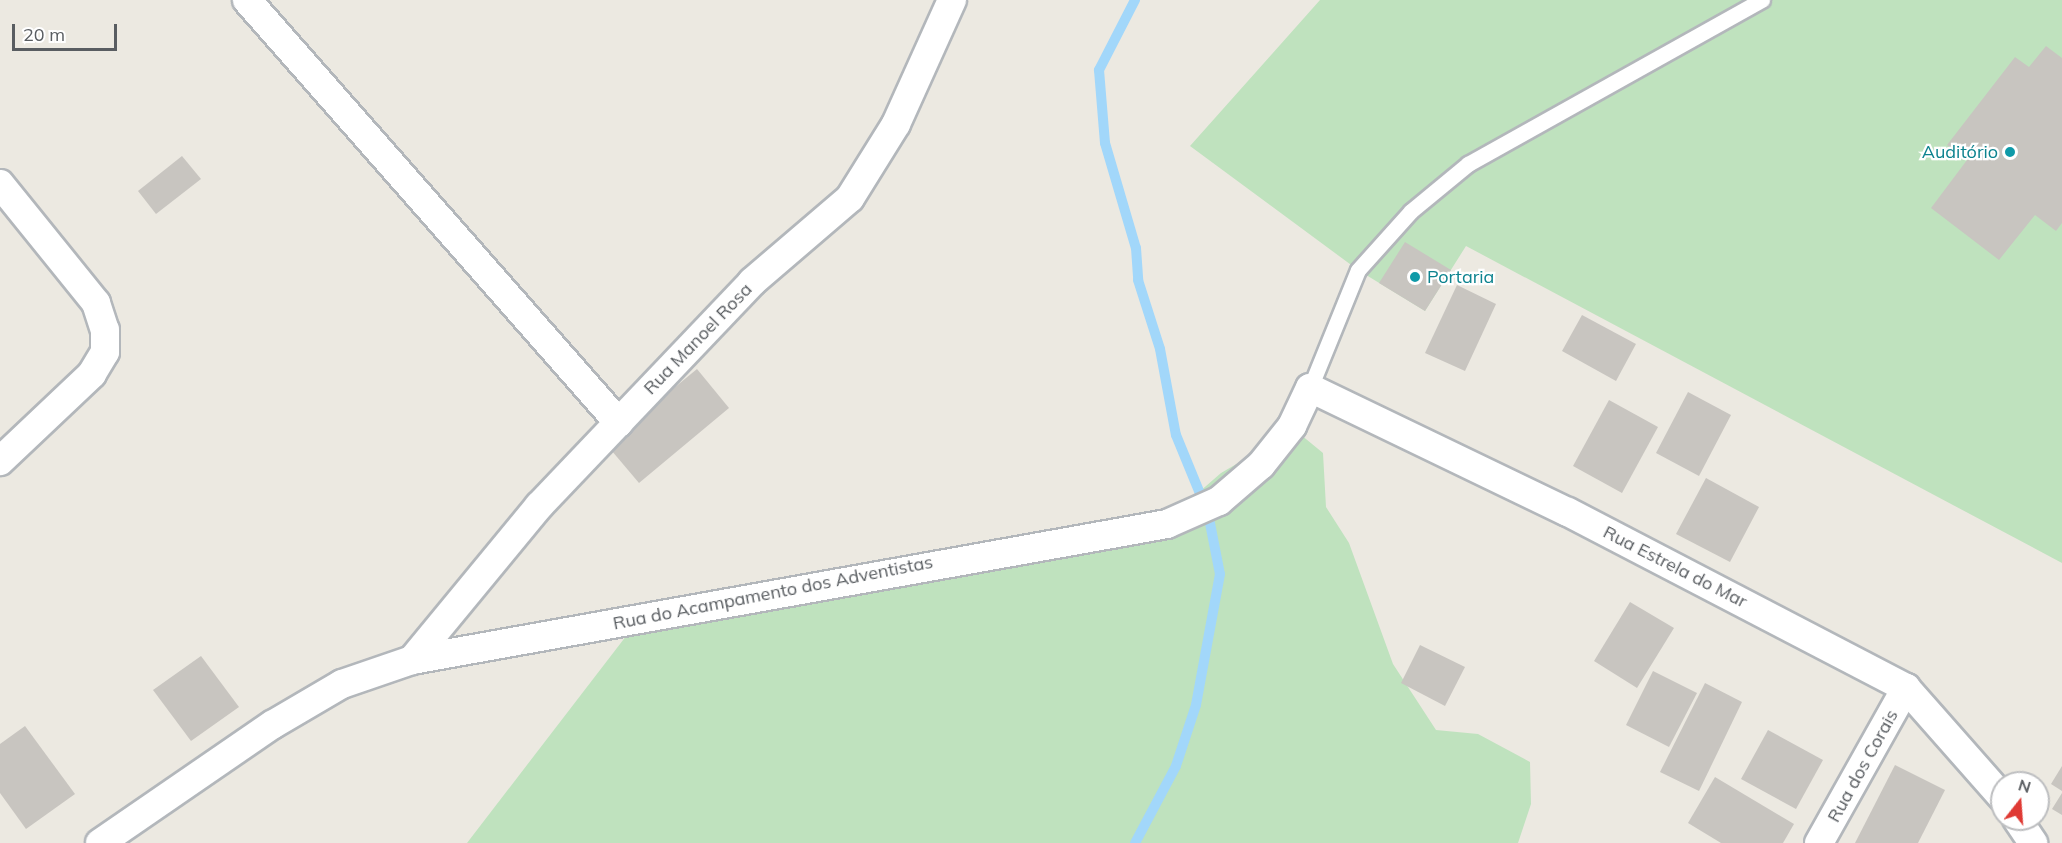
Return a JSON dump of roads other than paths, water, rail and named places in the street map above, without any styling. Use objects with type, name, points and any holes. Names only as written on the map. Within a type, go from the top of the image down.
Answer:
[{"type":"street","points":[[247,0],[618,423]]},
{"type":"street","name":"Rua Manoel Rosa","points":[[412,660],[539,506],[752,282],[850,198],[896,124],[952,0]]},
{"type":"street","points":[[0,184],[96,303],[105,352],[92,374],[0,460]]},
{"type":"street","name":"Rua do Acampamento dos Adventistas","points":[[100,843],[272,724],[342,684],[412,660],[1167,524],[1219,501],[1261,465],[1292,426],[1310,388]]},
{"type":"street","name":"Rua Estrela do Mar","points":[[1310,388],[1568,512],[1906,688],[1990,783]]},
{"type":"street","name":"Rua dos Corais","points":[[1819,843],[1906,688]]},
{"type":"lane","name":"Rua do Acampamento dos Adventistas","points":[[1310,388],[1358,270],[1411,211],[1468,164],[1762,0]]},
{"type":"waterway","points":[[1135,0],[1099,70],[1105,143],[1136,248],[1138,280],[1160,349],[1176,435],[1208,513],[1220,574],[1196,705],[1176,766],[1135,843]]},
{"type":"place","name":"Auditório","points":[[2010,152]]},
{"type":"place","name":"Portaria","points":[[1415,277]]}]
